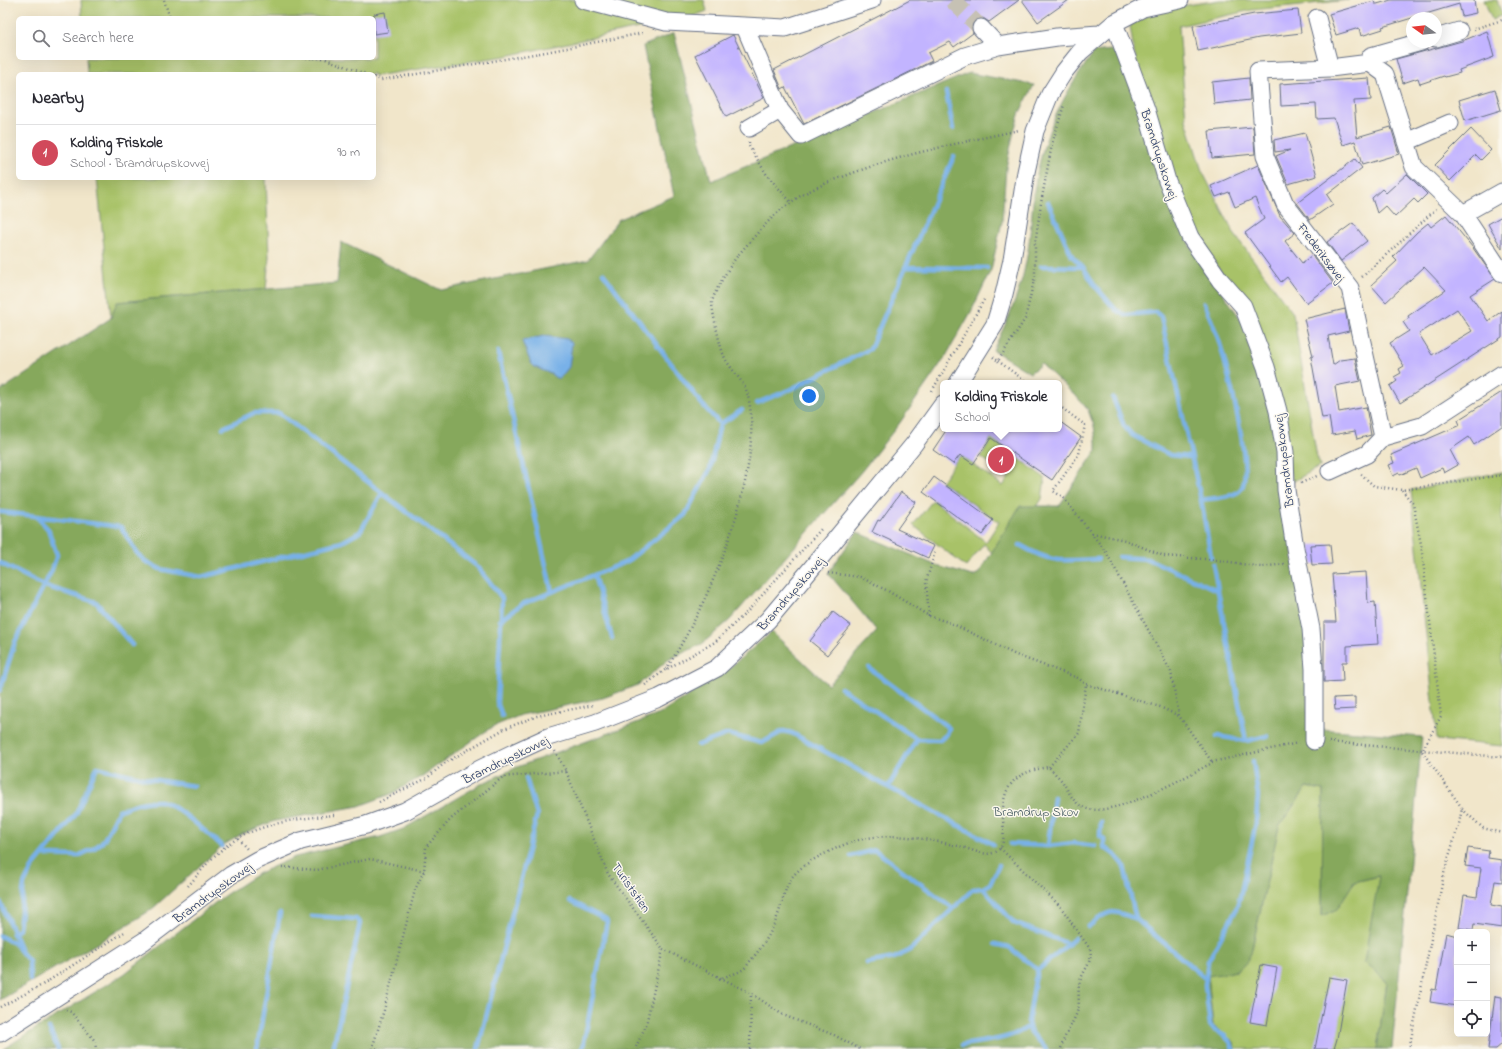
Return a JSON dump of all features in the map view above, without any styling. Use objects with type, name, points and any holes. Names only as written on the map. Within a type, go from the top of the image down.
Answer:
[{"type":"street","points":[[583,0],[666,22],[785,28],[872,0]]},
{"type":"street","points":[[960,380],[994,324],[1004,294],[1012,260],[1026,172],[1035,131],[1050,94],[1064,72],[1080,52],[1099,34],[1114,23],[1143,8],[1180,0]]},
{"type":"street","points":[[1317,18],[1330,68]]},
{"type":"street","name":"Bramdrupskovvej","points":[[1114,23],[1146,109],[1167,181],[1190,237],[1220,280],[1242,306],[1266,367],[1278,411],[1285,452],[1286,490],[1311,629],[1314,669],[1314,741]]},
{"type":"street","points":[[745,27],[780,110],[801,136],[959,59],[998,46],[1099,34]]},
{"type":"street","points":[[981,28],[998,46]]},
{"type":"street","points":[[1442,36],[1459,31]]},
{"type":"street","points":[[1406,46],[1371,56],[1370,63],[1385,74],[1414,167],[1463,214],[1502,273]]},
{"type":"street","name":"Frederiksøvej","points":[[1370,63],[1330,68],[1258,71],[1265,156],[1285,204],[1350,288],[1383,437]]},
{"type":"street","points":[[749,128],[780,110]]},
{"type":"street","points":[[1406,142],[1450,123]]},
{"type":"street","points":[[1463,214],[1502,192]]},
{"type":"street","points":[[1330,471],[1367,454],[1383,437],[1422,426],[1502,374]]},
{"type":"street","name":"Bramdrupskovvej","points":[[0,1033],[144,942],[231,875],[257,860],[301,841],[366,825],[405,811],[480,769],[548,737],[595,722],[660,698],[716,668],[768,620],[914,444],[937,398]]},
{"type":"path","points":[[164,0],[169,16]]},
{"type":"path","points":[[1459,31],[1464,33],[1502,20]]},
{"type":"path","points":[[376,78],[381,80],[546,52],[644,33]]},
{"type":"path","points":[[328,60],[361,72]]},
{"type":"path","points":[[998,361],[1025,319],[1035,276],[1035,244],[1052,144],[1066,101]]},
{"type":"path","points":[[749,128],[749,146],[767,175],[791,202]]},
{"type":"path","points":[[665,670],[681,646],[709,588],[735,520],[750,460],[752,428],[748,394],[724,356],[712,302],[731,263],[767,222],[791,202],[824,184],[872,165],[917,152],[1026,129],[1035,131]]},
{"type":"path","points":[[1350,288],[1446,199]]},
{"type":"path","points":[[946,380],[987,294]]},
{"type":"path","points":[[980,347],[1024,380]]},
{"type":"path","points":[[1062,408],[1085,425],[1079,454],[1053,490],[1063,497],[1106,552],[1171,672],[1179,716],[1212,762]]},
{"type":"path","points":[[1349,462],[1374,486],[1402,490],[1502,476]]},
{"type":"path","points":[[1286,490],[1330,471]]},
{"type":"path","points":[[1402,490],[1412,504],[1421,544],[1441,716],[1422,751]]},
{"type":"path","points":[[641,689],[665,670],[715,642],[747,612],[826,523]]},
{"type":"path","points":[[1091,533],[1125,540],[1164,556],[1217,560],[1261,567],[1298,562]]},
{"type":"path","points":[[929,616],[926,582],[936,552]]},
{"type":"path","points":[[806,575],[833,572],[860,577],[888,591],[929,616],[951,623],[1016,655],[1078,678],[1086,684],[1160,707],[1179,716]]},
{"type":"path","points":[[719,979],[743,970],[768,939],[785,889],[794,876],[808,863],[841,846],[865,837],[892,835],[960,846],[976,852],[993,853],[1000,848],[1004,833],[1003,803],[1009,785],[1017,777],[1034,769],[1049,767],[1079,733],[1086,684]]},
{"type":"path","points":[[537,716],[600,704]]},
{"type":"path","name":"Turiststien","points":[[548,737],[566,771],[608,874],[663,949]]},
{"type":"path","points":[[1049,767],[1062,780],[1071,798],[1088,809],[1116,807],[1151,794],[1212,762],[1308,740],[1502,757]]},
{"type":"path","points":[[1422,751],[1462,808],[1483,828],[1502,833]]},
{"type":"path","points":[[378,1049],[372,1048],[388,996],[415,890],[424,871],[426,847],[451,819],[503,777],[566,771]]},
{"type":"path","points":[[1409,1049],[1445,869],[1459,824],[1462,808]]},
{"type":"path","points":[[1000,848],[1060,906],[1090,949],[1091,957],[1089,964],[1079,982],[1078,1007],[1065,1034],[1062,1049]]},
{"type":"path","points":[[257,860],[276,866],[317,870],[370,860],[424,871]]},
{"type":"path","points":[[635,1049],[646,1025],[663,949],[719,979],[751,993],[783,1015],[834,1035],[860,1049]]},
{"type":"path","points":[[42,985],[51,1002],[71,1012],[95,1041],[96,1049]]},
{"type":"path","points":[[750,1049],[751,993]]},
{"type":"green space","points":[[81,0],[704,0],[707,11],[691,17],[506,56],[376,76],[376,72],[87,72],[86,60],[376,60],[376,16],[82,16]]},
{"type":"green space","points":[[1220,0],[1349,0],[1252,10],[1179,26],[1186,120],[1202,171],[1235,235],[1293,313],[1317,458],[1321,466],[1292,482],[1263,336],[1198,237],[1174,189],[1134,52],[1130,26],[1139,20],[1161,11],[1185,5]]},
{"type":"green space","points":[[1484,0],[1497,0],[1502,15],[1492,20]]},
{"type":"green space","points":[[674,33],[711,181],[969,73],[1034,85],[1020,112],[1014,131],[1006,168],[1002,222],[991,270],[971,312],[946,356],[899,424],[861,472],[730,620],[702,644],[668,660],[638,685],[603,698],[521,715],[492,727],[424,775],[391,794],[359,806],[275,821],[242,834],[222,846],[151,910],[0,1000],[0,391],[111,318],[117,302],[337,283],[341,242],[441,290],[588,260],[619,219],[674,196],[643,46]]},
{"type":"green space","name":"Bramdrup Skov","points":[[1111,50],[1123,61],[1190,246],[1243,322],[1270,413],[1306,637],[1308,728],[1422,737],[1392,1049],[1377,1049],[1387,982],[1364,962],[1379,876],[1354,882],[1337,909],[1322,916],[1323,790],[1307,787],[1279,826],[1251,953],[1239,969],[1228,973],[1208,976],[1213,1026],[1234,1042],[1235,1049],[3,1049],[124,974],[225,895],[259,873],[295,857],[380,837],[403,829],[481,784],[517,767],[660,714],[723,673],[772,632],[828,685],[877,631],[828,573],[857,532],[940,567],[973,576],[979,573],[1020,506],[1059,506],[1096,451],[1094,426],[1088,410],[1062,383],[1062,380],[1058,380],[1041,364],[1030,373],[993,350],[1010,314],[1023,276],[1028,250],[1036,179],[1047,136],[1067,94],[1094,52]]},
{"type":"green space","points":[[97,180],[266,180],[269,257],[266,289],[118,302],[111,318]]},
{"type":"green space","points":[[991,438],[1045,478],[1042,499],[1000,562],[984,544],[966,567],[913,525],[933,500],[986,542],[999,522],[941,482],[960,455],[1003,486],[1009,477],[981,457]]},
{"type":"green space","points":[[1502,472],[1502,746],[1437,740],[1411,490]]},
{"type":"green space","points":[[1307,787],[1323,790],[1322,915],[1354,882],[1380,876],[1364,962],[1387,982],[1377,1049],[1235,1049],[1234,1042],[1213,1026],[1208,975],[1237,971],[1251,953],[1279,826]]},
{"type":"water","points":[[544,336],[567,339],[572,343],[569,367],[560,378],[556,378],[551,374],[535,367],[531,363],[522,341]]},
{"type":"building","points":[[910,0],[1019,0],[989,22],[983,18],[974,20],[971,26],[973,33],[954,47],[950,42],[928,53],[932,61],[804,124],[785,87],[782,89],[774,70]]},
{"type":"building","points":[[1022,0],[1069,0],[1038,22]]},
{"type":"building","points":[[1391,0],[1474,0],[1476,13],[1462,16],[1459,4],[1432,12],[1406,12],[1406,20],[1382,27],[1383,29],[1361,36],[1359,28],[1336,35],[1329,14],[1374,1],[1375,4]]},
{"type":"building","points":[[1298,10],[1301,33],[1259,38],[1198,51],[1193,26],[1254,14]]},
{"type":"building","points":[[385,12],[388,32],[376,34],[376,16],[374,16],[374,14]]},
{"type":"building","points":[[1487,31],[1494,57],[1459,70],[1460,73],[1444,76],[1420,84],[1418,78],[1403,83],[1396,59],[1436,48],[1442,48],[1442,46],[1462,41]]},
{"type":"building","points":[[733,35],[764,98],[726,117],[695,55]]},
{"type":"building","points":[[1249,78],[1250,100],[1214,104],[1212,82]]},
{"type":"building","points":[[1369,78],[1371,100],[1354,101],[1357,137],[1391,127],[1399,154],[1362,165],[1355,141],[1343,145],[1334,118],[1317,119],[1316,104],[1281,106],[1280,84]]},
{"type":"building","points":[[1495,89],[1501,110],[1465,121],[1459,100]]},
{"type":"building","points":[[1253,127],[1255,154],[1212,158],[1209,131]]},
{"type":"building","points":[[1471,129],[1491,150],[1481,160],[1476,155],[1450,181],[1435,165]]},
{"type":"building","points":[[1305,133],[1317,176],[1288,184],[1276,156],[1290,150],[1275,152],[1274,140]]},
{"type":"building","points":[[1355,159],[1362,168],[1327,195],[1333,204],[1310,220],[1297,203]]},
{"type":"building","points":[[1258,165],[1280,216],[1295,233],[1285,241],[1302,263],[1312,255],[1333,283],[1306,303],[1287,277],[1281,282],[1245,233],[1264,219],[1255,198],[1235,207],[1229,192],[1216,197],[1211,186]]},
{"type":"building","points":[[1407,174],[1427,194],[1418,203],[1414,199],[1395,217],[1385,206],[1377,213],[1372,198],[1382,189],[1386,193]]},
{"type":"building","points":[[1446,215],[1473,248],[1495,279],[1470,295],[1488,321],[1502,311],[1502,337],[1400,403],[1390,386],[1397,381],[1394,377],[1401,373],[1399,369],[1404,366],[1390,343],[1409,331],[1403,322],[1409,318],[1408,316],[1446,290],[1424,267],[1386,302],[1371,285],[1397,261],[1393,257],[1417,232],[1428,223],[1431,227]],"holes":[[[1457,309],[1472,331],[1432,355],[1419,334]]]},
{"type":"building","points":[[1502,216],[1502,249],[1488,224]]},
{"type":"building","points":[[1353,223],[1367,241],[1341,261],[1327,242]]},
{"type":"building","points":[[1345,309],[1349,331],[1328,336],[1333,365],[1340,360],[1355,358],[1360,381],[1335,386],[1339,412],[1366,407],[1371,435],[1357,439],[1355,431],[1332,435],[1329,417],[1322,418],[1311,357],[1313,356],[1304,319]]},
{"type":"building","points":[[1502,392],[1502,426],[1474,445],[1469,437],[1450,450],[1458,465],[1444,473],[1442,468],[1420,478],[1416,468],[1400,475],[1399,473],[1393,476],[1388,465],[1394,463],[1391,455],[1460,425],[1458,420]]},
{"type":"building","points":[[1062,423],[1081,437],[1052,480],[991,438],[973,464],[960,455],[953,464],[933,450],[945,432],[1062,432]]},
{"type":"building","points":[[934,477],[993,520],[982,535],[923,492]]},
{"type":"building","points":[[901,492],[916,502],[897,529],[934,546],[928,558],[872,532],[878,520],[880,521]]},
{"type":"building","points":[[1330,544],[1332,564],[1312,565],[1310,545]]},
{"type":"building","points":[[1366,572],[1368,603],[1375,602],[1378,644],[1347,646],[1347,662],[1342,662],[1343,681],[1324,682],[1324,622],[1336,622],[1332,574]]},
{"type":"building","points":[[833,612],[851,626],[827,655],[810,641]]},
{"type":"building","points":[[1355,697],[1355,709],[1335,710],[1334,698]]},
{"type":"building","points":[[1468,848],[1489,851],[1488,858],[1502,860],[1502,882],[1495,881],[1491,905],[1502,907],[1502,928],[1474,924],[1473,929],[1459,928],[1464,895],[1477,897],[1481,868],[1465,866]]},
{"type":"building","points":[[1446,933],[1454,935],[1454,1006],[1430,1002],[1432,989],[1436,990]]},
{"type":"building","points":[[1261,965],[1277,968],[1267,1025],[1250,1022]]},
{"type":"building","points":[[1329,977],[1347,980],[1337,1039],[1334,1049],[1315,1049]]},
{"type":"building","points":[[1495,996],[1502,997],[1502,1044],[1496,1049],[1488,1049]]},
{"type":"waterway","points":[[946,92],[953,129]]},
{"type":"waterway","points":[[757,403],[789,390],[870,349],[954,156]]},
{"type":"waterway","points":[[1048,202],[1072,256],[1083,267],[1096,287],[1116,310],[1125,315],[1156,312],[1161,317],[1201,500],[1211,557]]},
{"type":"waterway","points":[[1041,266],[1083,267]]},
{"type":"waterway","points":[[905,267],[987,268]]},
{"type":"waterway","points":[[500,620],[522,604],[626,562],[685,515],[710,469],[720,424],[701,403],[603,273]]},
{"type":"waterway","points":[[1201,500],[1228,496],[1238,492],[1241,489],[1244,480],[1245,464],[1235,403],[1226,366],[1217,335],[1204,303]]},
{"type":"waterway","points":[[498,352],[552,592]]},
{"type":"waterway","points":[[1113,398],[1124,426],[1132,435],[1170,455],[1190,457]]},
{"type":"waterway","points":[[720,424],[742,410]]},
{"type":"waterway","points":[[223,428],[254,413],[279,413],[478,567],[502,598],[497,702],[502,716]]},
{"type":"waterway","points":[[36,516],[121,527],[137,553],[145,561],[160,569],[201,577],[342,542],[360,532],[382,493]]},
{"type":"waterway","points":[[0,690],[15,642],[51,572],[57,555],[48,529],[36,516],[1,512]]},
{"type":"waterway","points":[[1020,545],[1041,555],[1058,560],[1098,559]]},
{"type":"waterway","points":[[1119,557],[1148,559],[1217,590]]},
{"type":"waterway","points":[[0,563],[45,586],[96,602],[132,645]]},
{"type":"waterway","points":[[1213,564],[1246,741]]},
{"type":"waterway","points":[[594,575],[612,638]]},
{"type":"waterway","points":[[869,668],[949,728],[947,734],[940,740],[917,739],[888,787]]},
{"type":"waterway","points":[[841,688],[917,739]]},
{"type":"waterway","points":[[698,745],[728,734],[762,743],[783,731],[792,733],[993,844]]},
{"type":"waterway","points":[[1217,736],[1246,741],[1267,736]]},
{"type":"waterway","points":[[1233,1049],[1231,1043],[1225,1036],[1214,1030],[1210,1025],[1205,985],[1208,961],[1235,912],[1240,897],[1256,823],[1258,795],[1253,761]]},
{"type":"waterway","points":[[13,934],[19,929],[24,884],[32,868],[76,814],[97,767],[144,778],[194,786]]},
{"type":"waterway","points":[[478,1049],[537,815],[526,778]]},
{"type":"waterway","points":[[1048,846],[1054,797]]},
{"type":"waterway","points":[[43,855],[78,856],[93,849],[105,838],[119,810],[149,801],[159,801],[173,807],[222,846]]},
{"type":"waterway","points":[[1101,822],[1100,836],[1104,839],[1104,847],[1115,855],[1124,866],[1136,919],[1206,979]]},
{"type":"waterway","points":[[1010,844],[1048,846],[1073,843],[1095,846]]},
{"type":"waterway","points":[[851,856],[875,850],[953,908]]},
{"type":"waterway","points":[[983,888],[990,884],[999,865]]},
{"type":"waterway","points":[[867,963],[894,958],[909,951],[973,889],[983,888],[1014,923],[1069,944]]},
{"type":"waterway","points":[[0,901],[20,948]]},
{"type":"waterway","points":[[570,901],[606,920],[607,922],[583,1047],[581,1049]]},
{"type":"waterway","points":[[1088,927],[1110,912],[1115,912],[1136,919]]},
{"type":"waterway","points":[[257,1049],[280,913]]},
{"type":"waterway","points":[[312,916],[356,919],[360,923],[333,1049]]},
{"type":"waterway","points":[[0,936],[14,943],[29,961],[30,980]]},
{"type":"waterway","points":[[1046,1049],[1030,1031],[1028,1023],[1035,980],[1038,970],[1075,938]]},
{"type":"waterway","points":[[995,944],[1009,947],[1038,970]]},
{"type":"waterway","points":[[962,1045],[1006,1037],[1022,1031],[1029,1026]]},
{"type":"waterway","points":[[49,1028],[58,1049]]},
{"type":"tunnel","points":[[952,0],[981,28]]},
{"type":"place","name":"Kolding Friskole","points":[[1001,460]]}]
